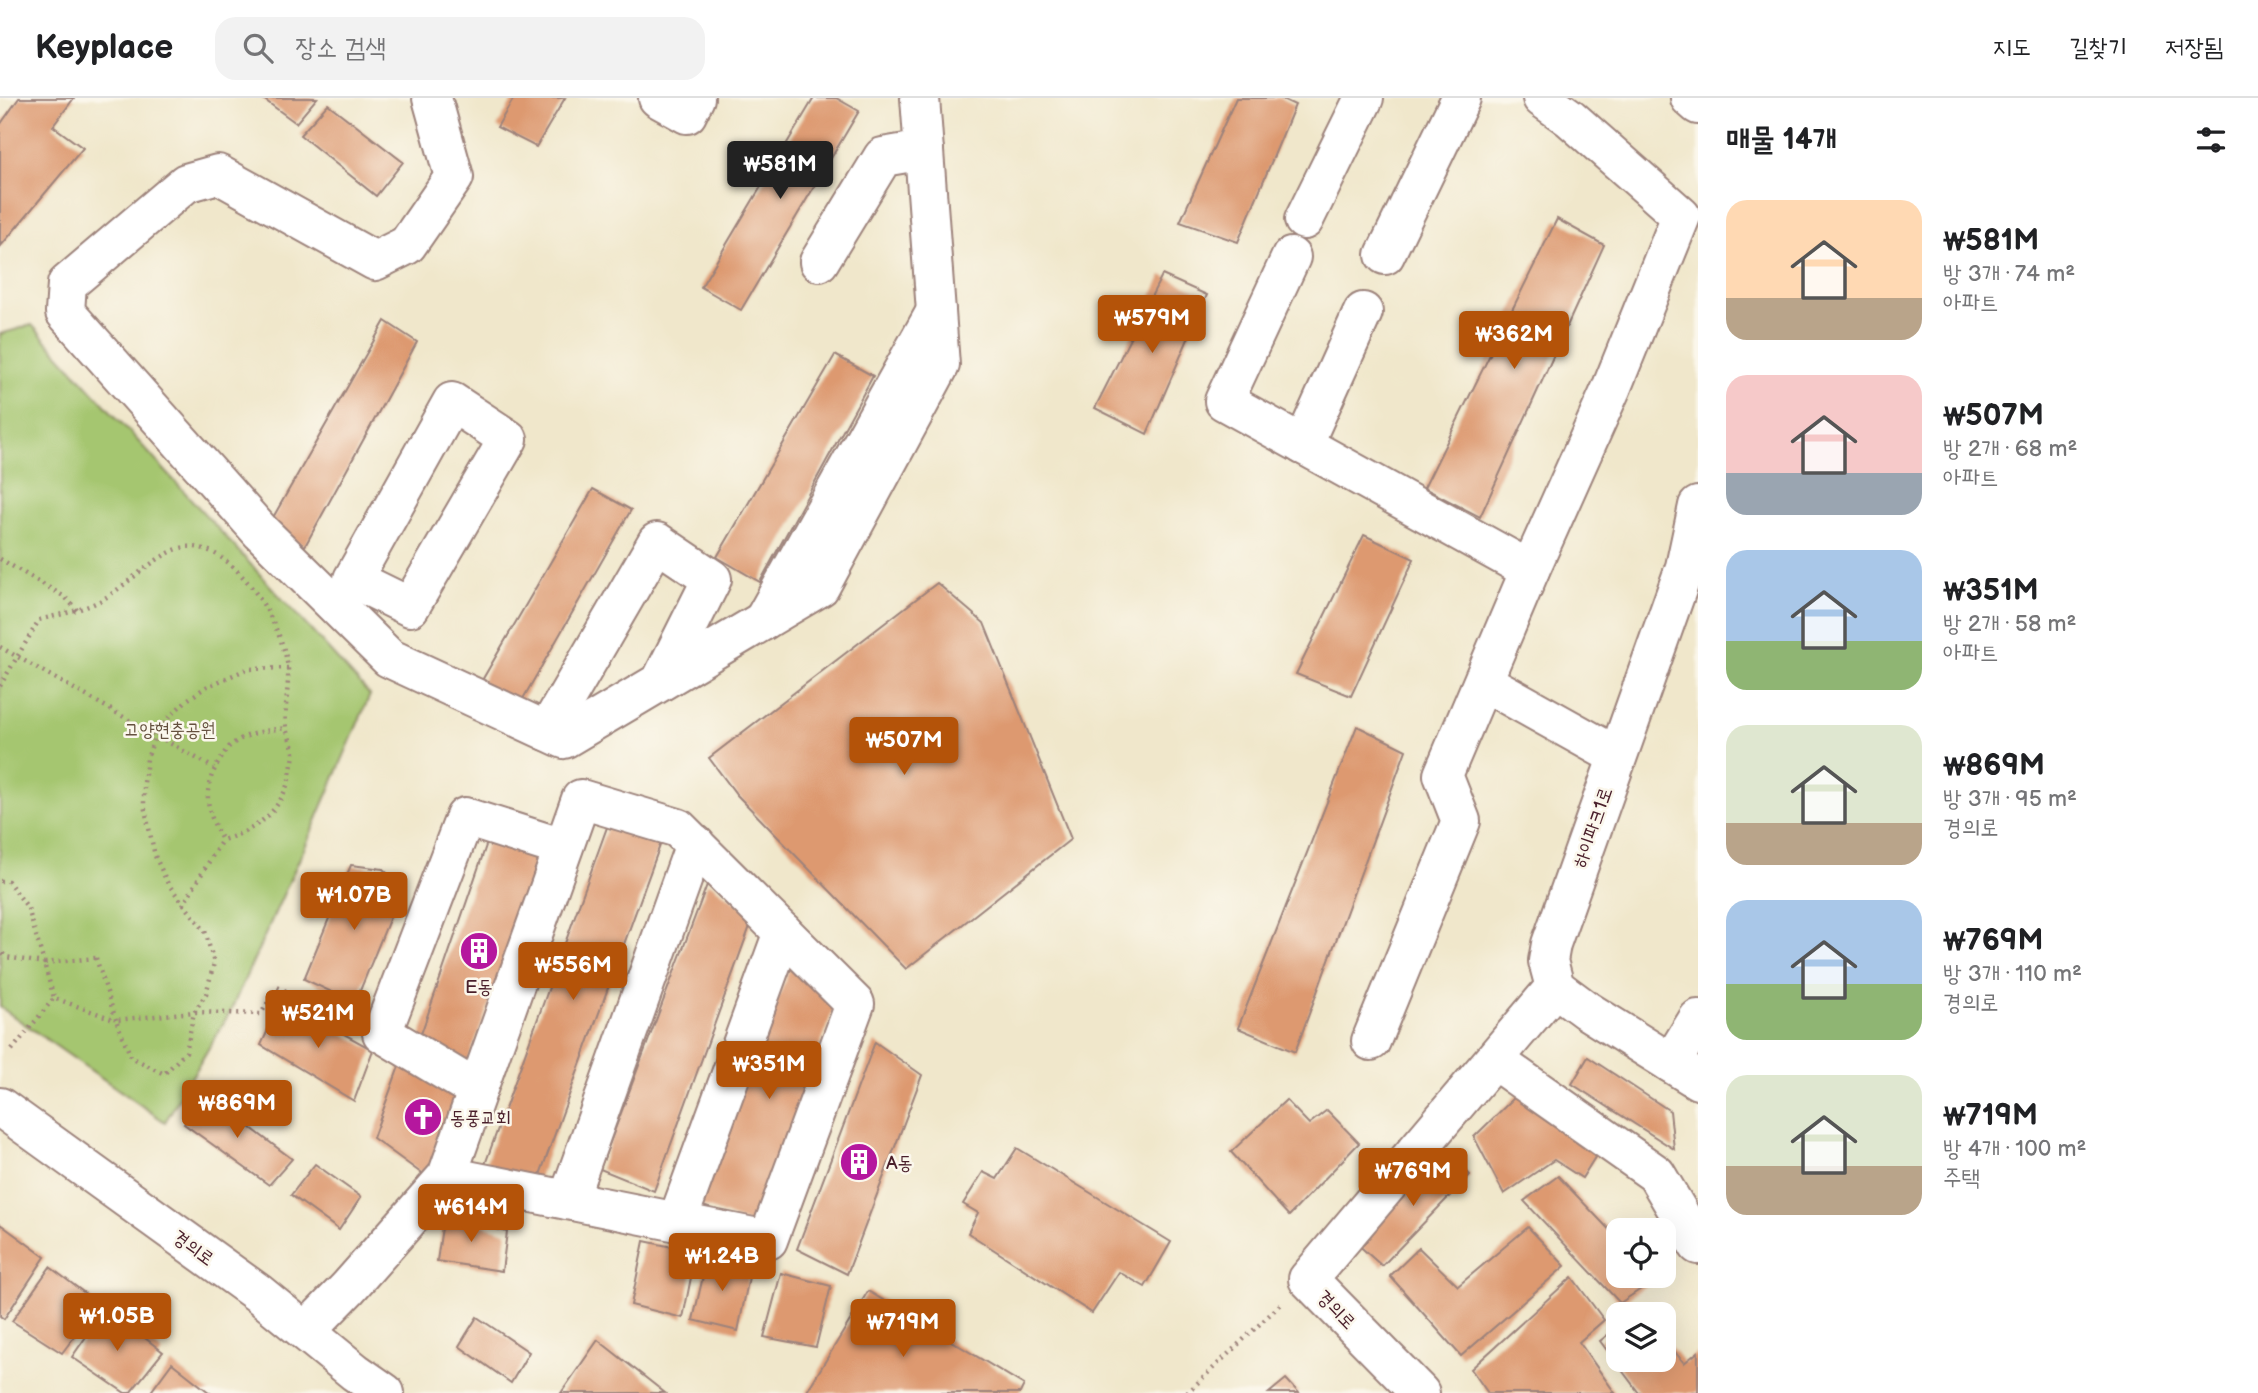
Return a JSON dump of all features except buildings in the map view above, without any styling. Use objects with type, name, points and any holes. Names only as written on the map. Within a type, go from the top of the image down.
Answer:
[{"type":"street","points":[[432,98],[454,177],[407,244],[375,261],[218,174],[186,183],[67,284],[65,312],[261,532],[389,658],[564,739],[820,587],[940,365],[920,98]]},
{"type":"street","points":[[658,98],[687,114],[695,98]]},
{"type":"street","points":[[1304,220],[1364,98]]},
{"type":"street","points":[[1385,255],[1461,98]]},
{"type":"street","points":[[1371,1041],[1461,821],[1443,775],[1611,389],[1681,216],[1570,118],[1542,98]]},
{"type":"street","points":[[1690,98],[1698,105]]},
{"type":"street","points":[[819,262],[883,157],[924,150]]},
{"type":"street","points":[[1291,257],[1224,401],[1530,570]]},
{"type":"street","points":[[1303,445],[1363,312]]},
{"type":"street","points":[[452,402],[508,439],[410,607],[375,592],[353,579],[452,402]]},
{"type":"street","name":"하이파크1로","points":[[1555,987],[1548,961],[1551,944],[1685,567],[1698,506]]},
{"type":"street","points":[[547,731],[657,542],[712,579],[661,681]]},
{"type":"street","points":[[354,623],[375,592]]},
{"type":"street","points":[[1483,682],[1618,756]]},
{"type":"street","points":[[306,1331],[348,1288],[447,1176],[581,799],[678,828],[855,1004],[768,1240],[447,1176]]},
{"type":"street","points":[[477,1090],[382,1033],[466,817],[563,848]]},
{"type":"street","points":[[568,1200],[695,844]]},
{"type":"street","points":[[677,1222],[783,932]]},
{"type":"street","points":[[1555,987],[1586,1010],[1685,1072],[1698,1019]]},
{"type":"street","name":"경의로","points":[[1420,1393],[1308,1279],[1555,987]]},
{"type":"street","points":[[1494,1060],[1656,1174],[1698,1245]]},
{"type":"street","name":"경의로","points":[[0,1107],[258,1293],[385,1393]]},
{"type":"path","points":[[0,686],[39,620],[77,610],[104,598],[163,556],[185,547],[204,549],[219,557],[239,573],[259,596],[275,625],[288,668],[286,727],[294,752],[289,781],[280,803],[262,821],[239,835],[222,839],[183,906]]},
{"type":"path","points":[[0,559],[65,597],[77,610]]},
{"type":"path","points":[[0,647],[214,768]]},
{"type":"path","points":[[0,951],[6,957],[44,963],[96,958],[131,1057],[164,1074],[186,1052],[194,1012],[206,994],[214,963],[205,931],[168,884],[155,856],[144,805],[147,759],[155,736],[170,716],[206,687],[247,669],[288,668]]},
{"type":"path","points":[[222,839],[211,821],[206,794],[214,768],[230,745],[258,732],[286,727]]},
{"type":"path","points":[[0,881],[8,881],[28,908],[54,998]]},
{"type":"path","points":[[54,998],[116,1020],[194,1012],[261,1014],[277,987],[382,1033]]},
{"type":"path","points":[[12,1050],[54,998]]},
{"type":"path","points":[[1187,1393],[1308,1279]]},
{"type":"green space","name":"고양현충공원","points":[[32,325],[370,695],[230,1012],[165,1122],[0,1007],[0,334]]},
{"type":"place","name":"E동","points":[[479,951]]},
{"type":"place","name":"동풍교회","points":[[423,1117]]},
{"type":"place","name":"A동","points":[[859,1162]]}]
